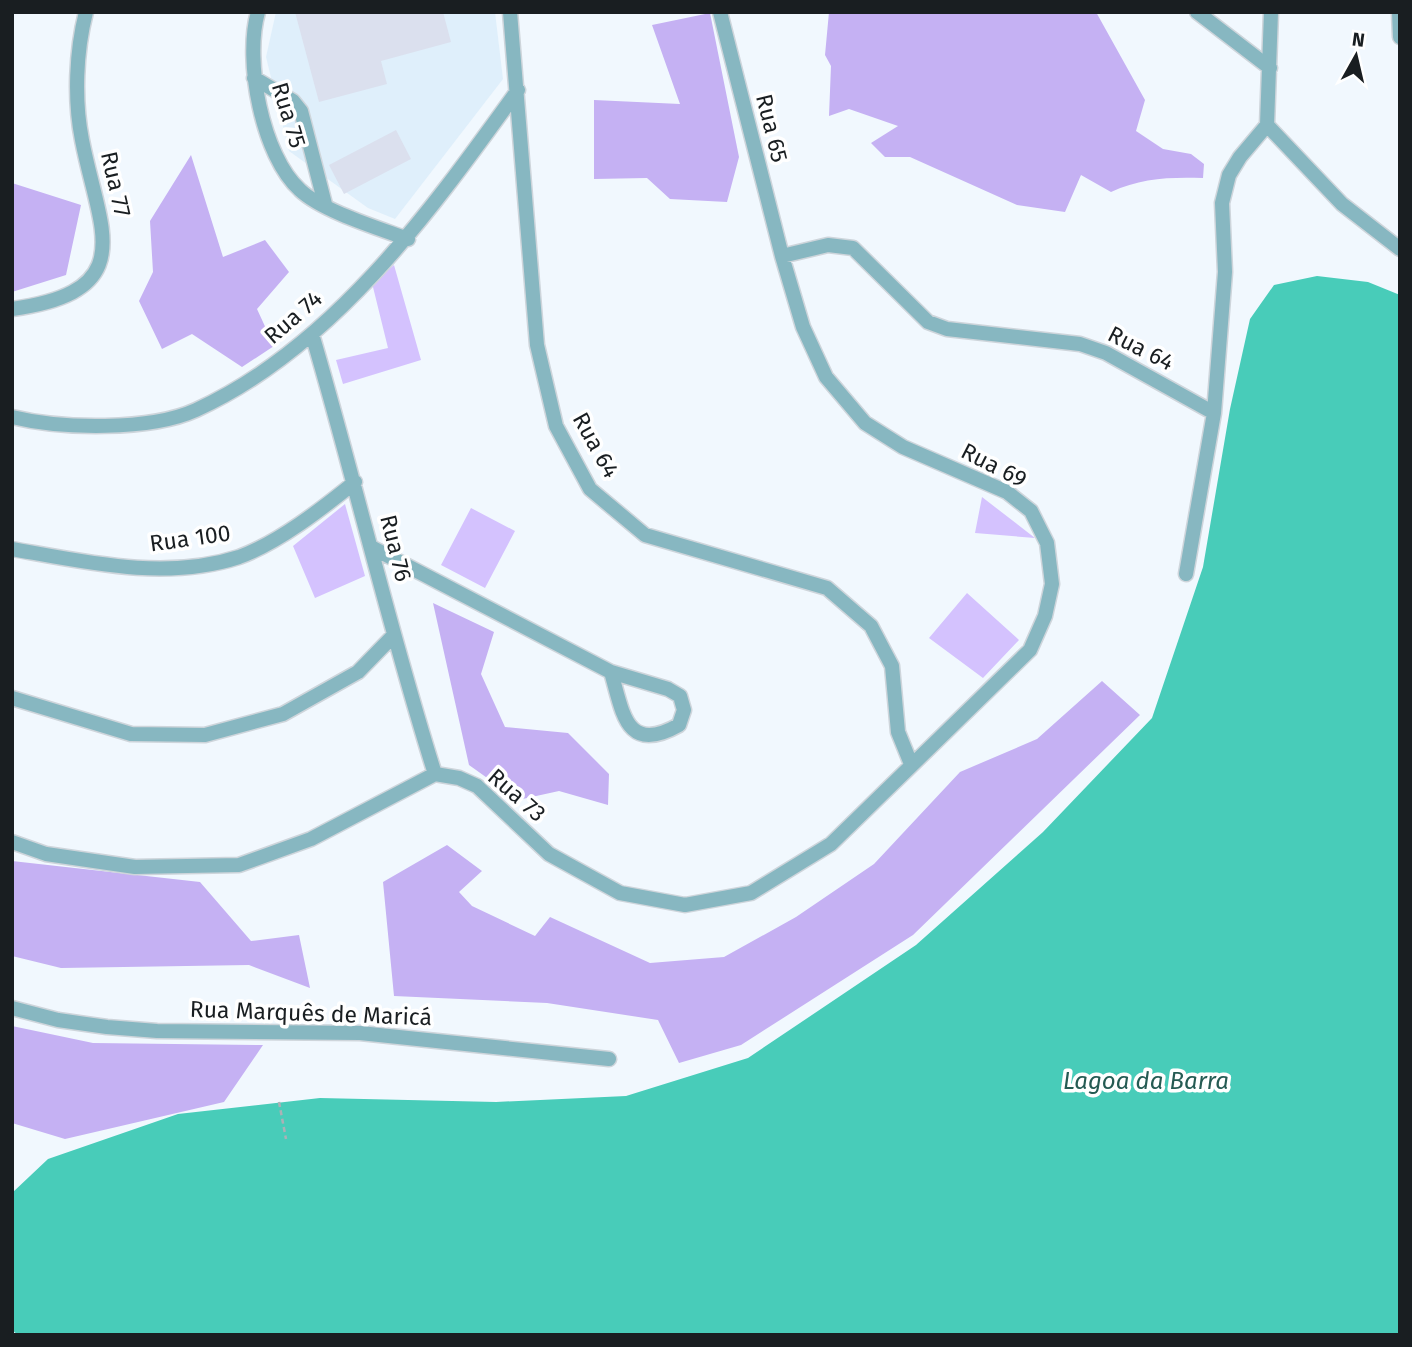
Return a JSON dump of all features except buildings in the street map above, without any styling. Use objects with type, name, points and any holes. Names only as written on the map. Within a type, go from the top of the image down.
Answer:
[{"type":"street","name":"Rua 77","points":[[12,309],[45,304],[80,287],[99,266],[105,242],[101,213],[81,138],[78,66],[80,33],[86,12]]},
{"type":"street","name":"Rua 75","points":[[258,12],[254,78],[271,146],[282,169],[301,191],[408,239]]},
{"type":"street","name":"Rua 64","points":[[510,12],[537,345],[556,426],[590,489],[645,534],[827,588],[871,626],[892,666],[898,732],[911,764]]},
{"type":"street","name":"Rua 65","points":[[720,12],[782,256]]},
{"type":"street","points":[[1197,12],[1270,68]]},
{"type":"street","points":[[1186,574],[1214,413],[1226,272],[1222,203],[1229,175],[1267,124],[1271,12]]},
{"type":"street","points":[[1399,12],[1400,37]]},
{"type":"street","points":[[254,78],[293,101],[301,111],[325,204]]},
{"type":"street","name":"Rua 74","points":[[12,417],[126,427],[195,411],[272,365],[312,334],[408,239],[518,90]]},
{"type":"street","points":[[1267,124],[1342,204],[1400,249]]},
{"type":"street","name":"Rua 64","points":[[782,256],[828,245],[853,248],[928,322],[947,329],[1080,344],[1106,353],[1214,413]]},
{"type":"street","name":"Rua 69","points":[[782,256],[803,327],[826,377],[865,423],[903,447],[1007,492],[1031,511],[1047,543],[1052,584],[1045,616],[1030,650],[911,764]]},
{"type":"street","name":"Rua 76","points":[[312,334],[435,774]]},
{"type":"street","name":"Rua 100","points":[[12,549],[112,567],[174,568],[239,556],[307,520],[355,482]]},
{"type":"street","points":[[371,547],[611,672],[668,689],[680,696],[684,710],[679,725],[659,736],[643,736],[626,722],[611,672]]},
{"type":"street","points":[[12,698],[131,734],[205,735],[283,714],[358,672],[394,635]]},
{"type":"street","name":"Rua 73","points":[[435,774],[459,778],[477,786],[550,854],[620,893],[685,905],[751,893],[831,844],[911,764]]},
{"type":"street","points":[[12,842],[46,854],[135,867],[239,865],[311,839],[435,774]]},
{"type":"street","name":"Rua Marquês de Maricá","points":[[12,1008],[58,1020],[107,1027],[157,1031],[360,1032],[609,1059]]},
{"type":"path","points":[[279,1102],[286,1139]]},
{"type":"shaded area","points":[[276,12],[495,12],[503,79],[395,219],[368,208],[289,151],[266,57]]},
{"type":"shaded area","points":[[829,12],[1096,12],[1145,100],[1136,131],[1163,149],[1191,154],[1204,164],[1203,178],[1156,179],[1111,192],[1081,175],[1065,212],[1017,205],[910,157],[885,157],[871,143],[898,126],[849,109],[829,116],[831,66],[825,55]]},
{"type":"shaded area","points":[[710,13],[739,157],[727,202],[670,199],[647,178],[594,179],[594,100],[680,104],[652,25]]},
{"type":"shaded area","points":[[191,155],[223,257],[265,240],[289,272],[257,309],[274,346],[242,367],[192,334],[162,349],[139,301],[153,272],[150,221]]},
{"type":"shaded area","points":[[12,183],[81,205],[66,275],[12,292]]},
{"type":"shaded area","points":[[394,265],[421,360],[343,384],[336,360],[388,348],[372,283]]},
{"type":"shaded area","points":[[982,497],[1035,538],[975,533]]},
{"type":"shaded area","points":[[345,504],[365,576],[315,598],[293,546]]},
{"type":"shaded area","points":[[471,508],[515,531],[485,588],[441,565]]},
{"type":"shaded area","points":[[967,593],[1019,640],[983,678],[929,638]]},
{"type":"shaded area","points":[[433,603],[494,632],[481,674],[505,727],[568,733],[609,774],[608,805],[559,791],[518,800],[469,765]]},
{"type":"shaded area","points":[[1102,681],[1140,715],[913,935],[741,1045],[679,1063],[658,1020],[547,1003],[394,996],[383,882],[447,845],[482,871],[459,892],[472,906],[535,936],[550,917],[650,963],[724,957],[796,917],[874,864],[960,772],[1037,739]]},
{"type":"shaded area","points":[[12,861],[200,882],[251,941],[299,935],[310,988],[249,965],[61,968],[12,956]]},
{"type":"shaded area","points":[[12,1026],[93,1043],[263,1045],[224,1102],[65,1139],[12,1123]]},
{"type":"water","name":"Lagoa da Barra","points":[[1317,276],[1368,282],[1400,295],[1400,1335],[18,1335],[12,1330],[12,1193],[48,1159],[178,1114],[320,1098],[496,1102],[626,1096],[748,1058],[916,945],[1043,832],[1152,718],[1203,567],[1230,409],[1250,319],[1274,285]]}]
